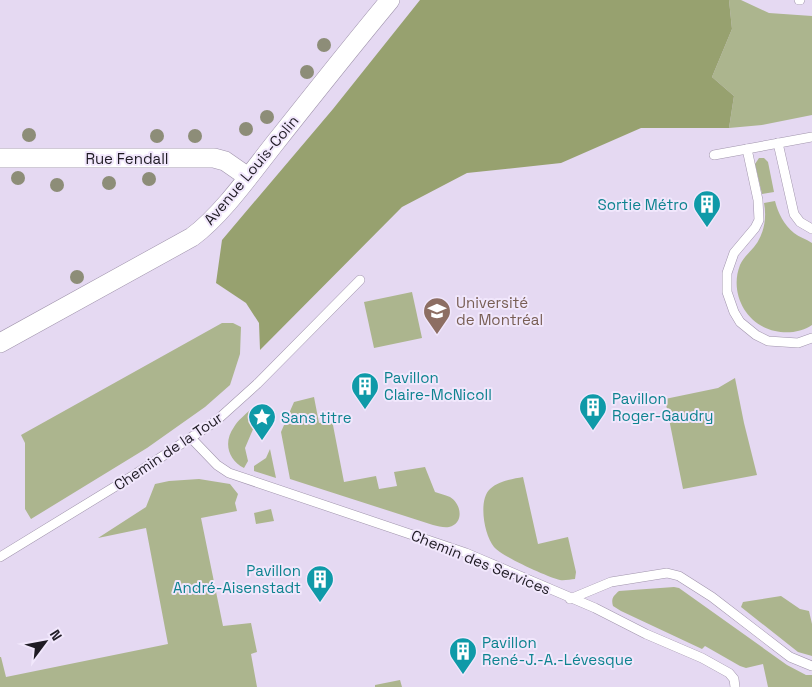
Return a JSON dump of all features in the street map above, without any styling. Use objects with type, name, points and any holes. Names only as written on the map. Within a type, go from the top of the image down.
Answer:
[{"type":"street","name":"Avenue Louis-Colin","points":[[0,343],[192,237],[202,229],[248,176],[390,0]]},
{"type":"street","name":"Rue Fendall","points":[[0,158],[214,158],[230,164],[248,176]]},
{"type":"lane","points":[[714,155],[812,137]]},
{"type":"lane","points":[[778,143],[794,214],[800,222],[812,229]]},
{"type":"lane","points":[[747,149],[758,200],[759,220],[755,228],[734,254],[727,273],[727,292],[734,312],[740,322],[756,336],[768,340],[798,343],[812,338]]},
{"type":"lane","name":"Chemin de la Tour","points":[[0,556],[192,439],[216,421],[258,384],[360,280]]},
{"type":"lane","name":"Chemin des Services","points":[[192,439],[218,465],[229,473],[466,553],[570,599],[595,608],[719,667],[734,678],[736,687]]},
{"type":"lane","points":[[570,599],[610,582],[667,573],[680,576],[712,597],[790,657],[812,666]]},
{"type":"green space","points":[[420,0],[729,0],[732,29],[712,77],[734,96],[729,128],[641,128],[561,163],[467,173],[402,207],[260,350],[259,323],[246,303],[216,283],[222,240],[333,109]]},
{"type":"green space","points":[[729,0],[741,0],[769,13],[812,16],[812,115],[762,125],[729,128],[734,96],[712,77],[732,29]]},
{"type":"green space","points":[[759,158],[764,158],[768,162],[774,192],[762,194],[755,164]]},
{"type":"green space","points":[[775,201],[784,223],[790,230],[812,243],[812,325],[794,332],[775,331],[765,328],[756,322],[742,306],[737,286],[740,265],[754,247],[762,232],[765,220],[764,203]]},
{"type":"green space","points":[[412,292],[422,338],[374,348],[364,302]]},
{"type":"green space","points":[[222,323],[233,323],[241,327],[240,354],[230,385],[205,407],[147,448],[31,519],[25,509],[25,443],[21,435]]},
{"type":"green space","points":[[735,378],[757,475],[683,489],[665,399],[718,388]]},
{"type":"green space","points":[[314,397],[319,423],[332,420],[344,482],[376,476],[379,489],[397,486],[394,472],[425,467],[435,492],[450,497],[457,504],[460,514],[457,522],[447,527],[433,525],[290,479],[281,432],[294,402]]},
{"type":"green space","points":[[251,409],[256,412],[257,420],[245,448],[248,461],[244,468],[234,460],[228,444],[236,424]]},
{"type":"green space","points":[[270,449],[276,478],[254,471],[254,466],[266,458]]},
{"type":"green space","points":[[523,477],[538,544],[568,537],[576,572],[575,579],[560,580],[536,571],[498,551],[490,542],[485,526],[483,509],[486,494],[497,484]]},
{"type":"green space","points":[[199,479],[230,484],[238,494],[235,503],[237,511],[201,518],[223,626],[251,623],[257,652],[251,654],[257,687],[0,687],[0,657],[6,677],[168,644],[146,528],[98,538],[146,507],[155,484]]},
{"type":"green space","points":[[271,509],[274,521],[256,524],[254,513]]},
{"type":"green space","points":[[679,588],[787,665],[806,675],[812,675],[812,687],[768,687],[763,664],[746,668],[740,666],[705,646],[702,649],[613,606],[613,598],[619,591]]},
{"type":"green space","points":[[781,596],[800,609],[809,611],[812,624],[812,656],[798,652],[741,607],[743,602]]},
{"type":"green space","points":[[400,680],[402,687],[375,687],[375,685]]},
{"type":"place","name":"Sortie Métro","points":[[707,228]]},
{"type":"place","name":"Université de Montréal","points":[[437,335]]},
{"type":"place","name":"Pavillon Claire-McNicoll","points":[[365,410]]},
{"type":"place","name":"Pavillon Roger-Gaudry","points":[[593,431]]},
{"type":"place","name":"Sans titre","points":[[262,441]]},
{"type":"place","name":"Pavillon André-Aisenstadt","points":[[320,603]]},
{"type":"place","name":"Pavillon René-J.-A.-Lévesque","points":[[463,675]]}]
